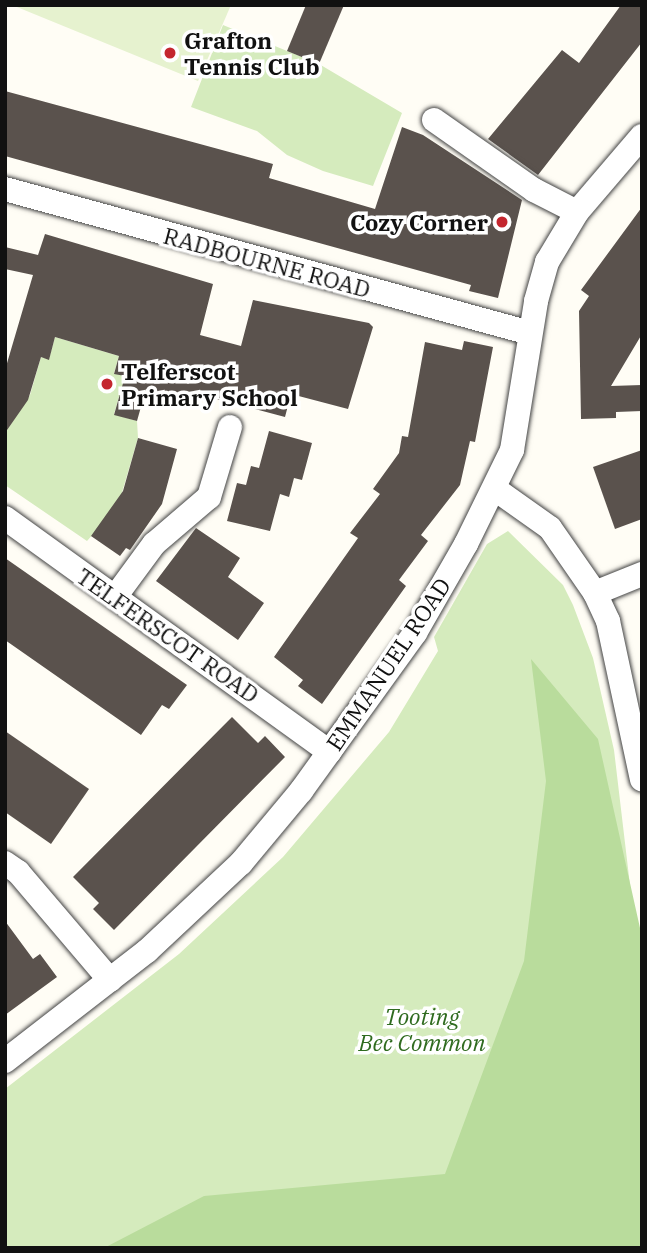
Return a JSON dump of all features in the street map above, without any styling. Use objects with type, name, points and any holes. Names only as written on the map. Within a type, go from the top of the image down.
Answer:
[{"type":"street","points":[[434,120],[534,190],[577,212]]},
{"type":"street","name":"EMMANUEL ROAD","points":[[5,1060],[179,924],[241,863],[330,752],[415,633],[495,489],[520,422],[530,333],[547,262],[577,212],[642,136]]},
{"type":"street","name":"RADBOURNE ROAD","points":[[5,189],[530,333]]},
{"type":"street","points":[[115,597],[154,544],[209,497],[230,427]]},
{"type":"street","points":[[495,489],[550,528],[595,593],[608,621],[641,775]]},
{"type":"street","name":"TELFERSCOT ROAD","points":[[5,519],[330,752]]},
{"type":"street","points":[[595,593],[642,574]]},
{"type":"street","points":[[5,863],[18,872],[110,980]]},
{"type":"green space","name":"Grafton Tennis Club","points":[[12,5],[231,5],[198,81]]},
{"type":"green space","points":[[223,25],[319,64],[402,113],[373,186],[323,171],[287,155],[257,131],[191,107]]},
{"type":"green space","points":[[55,337],[119,356],[114,373],[125,376],[114,414],[137,421],[138,438],[118,506],[87,541],[5,485],[5,433],[30,395],[41,357],[49,359]]},
{"type":"green space","name":"Tooting Bec Common","points":[[508,531],[563,585],[573,605],[593,658],[614,750],[632,902],[642,937],[642,1248],[5,1248],[5,1089],[179,954],[283,857],[389,732],[438,651],[434,637],[487,544]]},
{"type":"green space","points":[[531,659],[598,739],[642,937],[642,1248],[104,1248],[204,1196],[445,1174],[524,961],[546,781]]},
{"type":"building","points":[[306,5],[344,5],[319,64],[287,51]]},
{"type":"building","points":[[621,5],[642,5],[642,42],[538,175],[488,139],[562,50],[579,63]]},
{"type":"building","points":[[5,91],[273,164],[269,178],[375,209],[402,127],[423,135],[522,200],[498,298],[469,291],[471,285],[5,156]]},
{"type":"building","points":[[642,207],[642,334],[611,386],[642,385],[642,411],[616,412],[616,418],[581,419],[579,311],[589,296],[581,290]]},
{"type":"building","points":[[45,234],[213,284],[200,335],[241,346],[253,300],[369,323],[373,327],[348,409],[291,394],[285,417],[198,394],[196,403],[146,389],[137,421],[114,415],[125,376],[114,374],[119,356],[55,337],[49,360],[41,357],[28,400],[5,433],[5,370],[33,275],[5,269],[5,247],[38,255]]},
{"type":"building","points":[[464,341],[493,347],[475,442],[470,441],[460,485],[421,535],[428,541],[399,580],[406,586],[322,704],[298,686],[303,680],[274,657],[358,538],[350,533],[380,494],[373,489],[399,453],[402,436],[408,437],[425,342],[462,350]]},
{"type":"building","points":[[269,431],[312,443],[302,480],[294,478],[289,497],[280,494],[270,531],[227,521],[237,483],[246,485],[251,466],[259,468]]},
{"type":"building","points":[[138,438],[177,449],[162,504],[130,550],[126,548],[120,556],[91,536],[123,491]]},
{"type":"building","points":[[642,450],[642,519],[615,529],[593,467]]},
{"type":"building","points":[[196,528],[240,558],[228,577],[264,603],[238,640],[156,581]]},
{"type":"building","points":[[5,558],[187,685],[169,709],[162,705],[141,735],[5,640]]},
{"type":"building","points":[[232,717],[258,743],[265,736],[285,757],[114,930],[93,909],[99,903],[73,877]]},
{"type":"building","points":[[5,731],[89,789],[51,844],[5,812]]},
{"type":"building","points":[[5,921],[33,959],[40,954],[57,977],[5,1015]]},
{"type":"place","name":"Grafton Tennis Club","points":[[170,53]]},
{"type":"place","name":"Cozy Corner","points":[[502,222]]},
{"type":"place","name":"Telferscot Primary School","points":[[107,384]]}]
